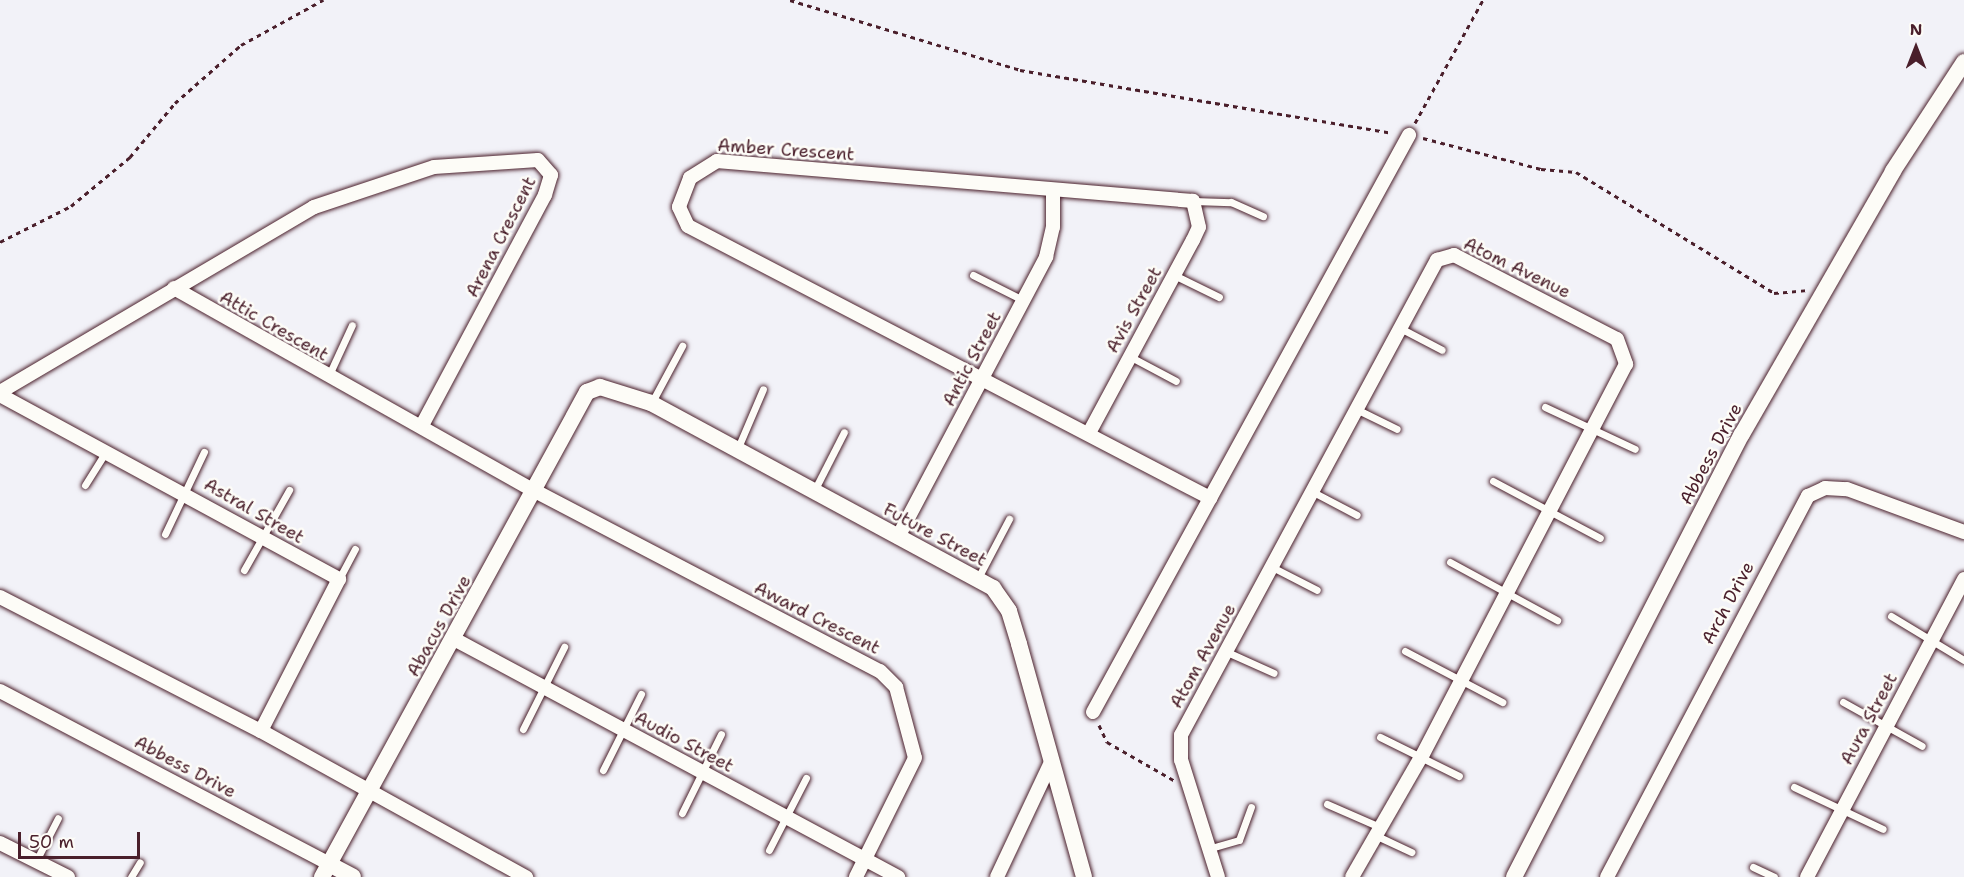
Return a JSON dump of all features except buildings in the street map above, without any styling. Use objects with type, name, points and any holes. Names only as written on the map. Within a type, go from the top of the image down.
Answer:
[{"type":"street","name":"Abbess Drive","points":[[1514,877],[1742,434],[1828,285],[1964,62]]},
{"type":"street","points":[[1093,712],[1409,135]]},
{"type":"street","name":"Amber Crescent","points":[[1193,201],[717,161],[696,170],[685,186],[679,207],[688,226],[983,377],[1210,498]]},
{"type":"street","name":"Arena Crescent","points":[[174,288],[314,207],[376,184],[457,163],[544,163],[551,175],[546,195],[422,425]]},
{"type":"street","name":"Antic Street","points":[[897,537],[1052,243],[1053,190]]},
{"type":"street","name":"Avis Street","points":[[1089,433],[1198,227],[1193,201]]},
{"type":"street","name":"Atom Avenue","points":[[1218,877],[1211,848],[1188,780],[1181,735],[1315,493],[1437,260],[1454,255],[1617,339],[1625,349],[1625,369],[1421,757],[1380,832],[1352,877]]},
{"type":"street","points":[[0,394],[174,288]]},
{"type":"street","name":"Attic Crescent","points":[[174,288],[327,378],[422,425],[535,491]]},
{"type":"street","name":"Future Street","points":[[587,392],[608,387],[651,403],[813,493],[978,578],[1009,611],[1084,877]]},
{"type":"street","name":"Abacus Drive","points":[[326,871],[587,392]]},
{"type":"street","name":"Astral Street","points":[[0,394],[105,453],[185,492],[339,579]]},
{"type":"street","name":"Arch Drive","points":[[1607,877],[1808,496],[1825,488],[1847,489],[1964,532]]},
{"type":"street","name":"Award Crescent","points":[[535,491],[889,679],[915,758],[856,877]]},
{"type":"street","points":[[261,731],[339,579]]},
{"type":"street","name":"Aura Street","points":[[1807,877],[1884,726],[1964,579]]},
{"type":"street","points":[[0,597],[261,731],[369,794],[526,877]]},
{"type":"street","name":"Audio Street","points":[[454,639],[866,857],[898,877]]},
{"type":"street","name":"Abbess Drive","points":[[0,691],[326,871],[352,877]]},
{"type":"street","points":[[997,877],[1051,762]]},
{"type":"street","points":[[0,843],[68,877]]},
{"type":"lane","points":[[1193,201],[1231,202],[1263,216]]},
{"type":"lane","points":[[972,274],[1023,300]]},
{"type":"lane","points":[[1174,275],[1219,297]]},
{"type":"lane","points":[[327,378],[352,325]]},
{"type":"lane","points":[[1400,328],[1442,350]]},
{"type":"lane","points":[[651,403],[682,346]]},
{"type":"lane","points":[[1129,356],[1176,381]]},
{"type":"lane","points":[[737,450],[763,389]]},
{"type":"lane","points":[[1545,407],[1635,449]]},
{"type":"lane","points":[[1358,410],[1397,429]]},
{"type":"lane","points":[[813,493],[844,432]]},
{"type":"lane","points":[[165,534],[204,452]]},
{"type":"lane","points":[[85,485],[105,453]]},
{"type":"lane","points":[[1492,482],[1600,538]]},
{"type":"lane","points":[[244,570],[289,490]]},
{"type":"lane","points":[[1315,493],[1357,515]]},
{"type":"lane","points":[[978,578],[1009,519]]},
{"type":"lane","points":[[339,579],[355,549]]},
{"type":"lane","points":[[1450,562],[1557,620]]},
{"type":"lane","points":[[1274,568],[1317,590]]},
{"type":"lane","points":[[1891,616],[1964,660]]},
{"type":"lane","points":[[523,729],[564,647]]},
{"type":"lane","points":[[1405,651],[1502,702]]},
{"type":"lane","points":[[1227,652],[1274,673]]},
{"type":"lane","points":[[603,770],[625,731],[641,694]]},
{"type":"lane","points":[[1843,702],[1922,746]]},
{"type":"lane","points":[[682,813],[721,734]]},
{"type":"lane","points":[[1380,737],[1459,776]]},
{"type":"lane","points":[[769,850],[806,778]]},
{"type":"lane","points":[[1794,788],[1883,829]]},
{"type":"lane","points":[[1327,804],[1412,852]]},
{"type":"lane","points":[[1211,848],[1239,840],[1251,807]]},
{"type":"lane","points":[[36,861],[58,818]]},
{"type":"lane","points":[[132,877],[140,862]]},
{"type":"lane","points":[[1753,867],[1774,877]]},
{"type":"path","points":[[0,242],[71,206],[130,157],[175,103],[241,45],[323,0]]},
{"type":"path","points":[[789,0],[1020,70],[1409,135],[1576,172],[1774,293],[1828,285]]},
{"type":"path","points":[[1409,135],[1483,0]]},
{"type":"path","points":[[1093,712],[1107,742],[1169,782],[1188,780]]}]
